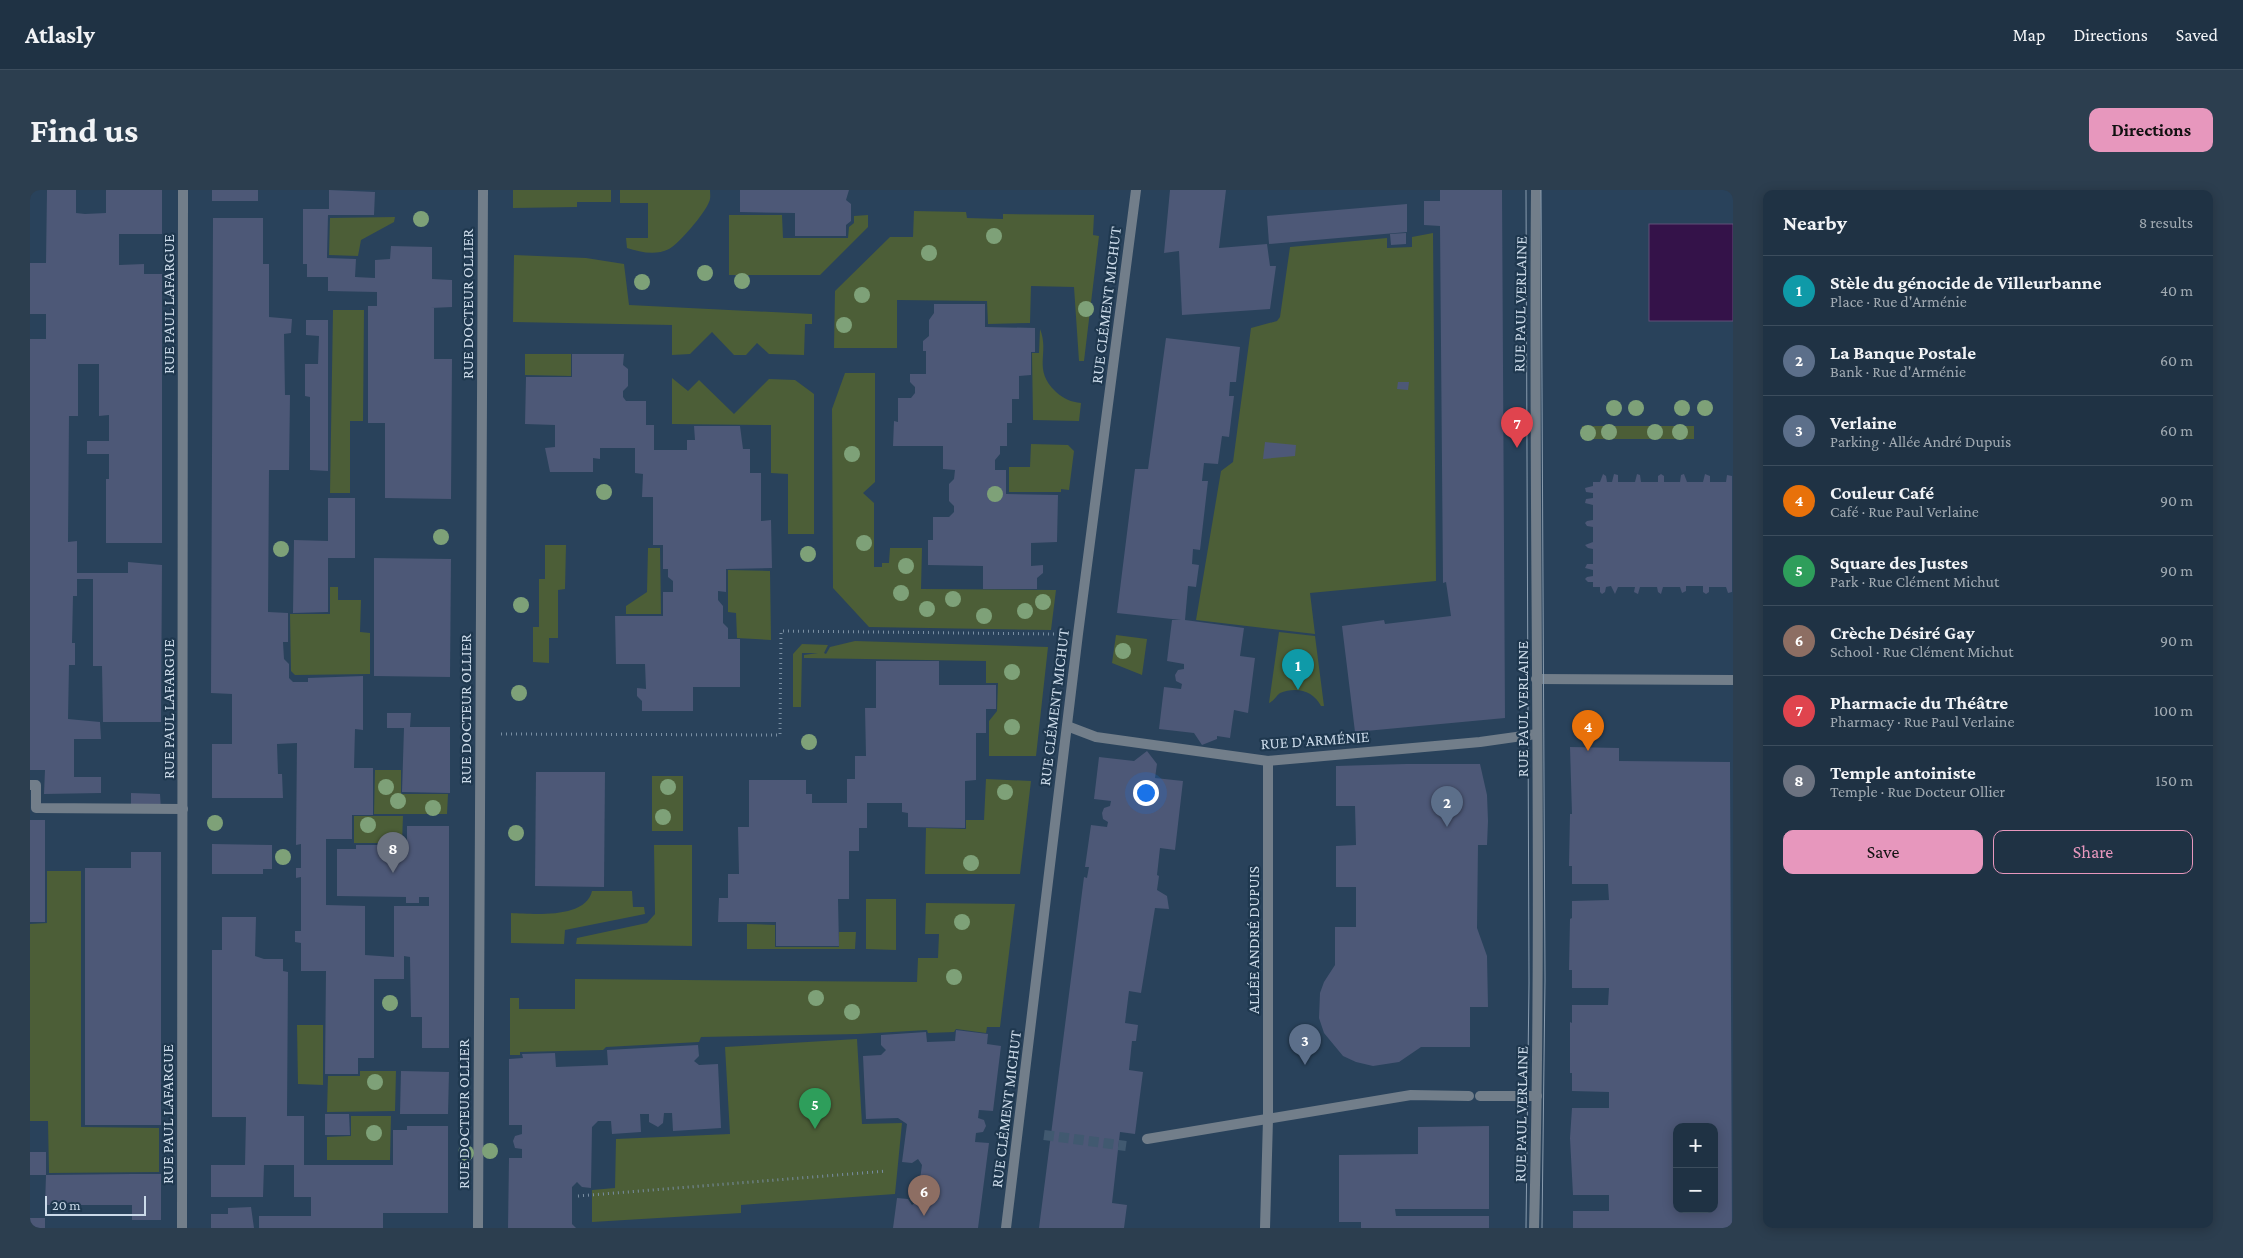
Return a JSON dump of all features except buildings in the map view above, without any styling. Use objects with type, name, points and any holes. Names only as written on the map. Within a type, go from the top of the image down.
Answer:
[{"type":"street","name":"RUE PAUL LAFARGUE","points":[[182,1228],[183,190]]},
{"type":"street","name":"RUE DOCTEUR OLLIER","points":[[478,1228],[483,190]]},
{"type":"street","name":"RUE CLÉMENT MICHUT","points":[[1006,1228],[1078,634],[1136,190]]},
{"type":"street","name":"RUE PAUL VERLAINE","points":[[1534,1228],[1538,525],[1534,409],[1536,190]]},
{"type":"street","points":[[1536,679],[1733,680]]},
{"type":"street","name":"RUE D'ARMÉNIE","points":[[1067,726],[1096,737],[1268,761],[1480,742],[1536,734]]},
{"type":"street","name":"ALLÉE ANDRÉ DUPUIS","points":[[1265,1228],[1268,1119],[1268,761]]},
{"type":"street","points":[[30,785],[36,786],[36,808],[183,809]]},
{"type":"street","points":[[1147,1139],[1411,1095],[1536,1096]]},
{"type":"path","points":[[480,734],[780,735],[781,631],[1078,634]]},
{"type":"path","points":[[578,1196],[887,1171]]},
{"type":"green space","points":[[513,190],[611,190],[611,202],[577,202],[577,207],[513,208]]},
{"type":"green space","points":[[620,190],[710,190],[710,201],[685,235],[673,246],[664,251],[648,253],[627,248],[626,238],[648,238],[648,203],[620,203]]},
{"type":"green space","points":[[914,211],[966,212],[967,218],[1003,219],[1003,214],[1094,215],[1093,235],[1099,236],[1084,361],[1079,361],[1074,287],[1031,286],[1030,323],[988,324],[987,301],[897,300],[897,348],[834,348],[835,291],[890,237],[913,237]]},
{"type":"green space","points":[[729,215],[782,215],[783,238],[848,238],[849,227],[854,223],[854,216],[868,215],[868,227],[820,275],[729,275]]},
{"type":"green space","points":[[395,217],[394,222],[361,240],[358,256],[329,255],[330,218]]},
{"type":"green space","points":[[1433,233],[1436,581],[1310,593],[1315,634],[1196,620],[1221,471],[1233,462],[1251,328],[1277,321],[1280,317],[1290,247],[1387,238],[1387,248],[1412,247],[1412,237]]},
{"type":"green space","points":[[514,255],[586,258],[624,264],[629,305],[812,314],[812,324],[805,324],[804,355],[769,354],[757,343],[746,355],[734,355],[712,332],[690,354],[672,355],[672,325],[513,322]]},
{"type":"green space","points":[[333,310],[364,310],[363,421],[350,421],[350,493],[330,493]]},
{"type":"green space","points":[[1040,329],[1043,338],[1043,369],[1045,376],[1056,392],[1068,400],[1081,403],[1079,421],[1033,420],[1032,353],[1039,353]]},
{"type":"green space","points":[[525,354],[571,354],[571,376],[525,375]]},
{"type":"green space","points":[[845,373],[875,373],[875,482],[863,493],[874,503],[874,567],[882,567],[882,563],[889,563],[890,548],[922,548],[921,589],[1056,590],[1051,630],[869,627],[833,588],[832,409]]},
{"type":"green space","points":[[672,378],[688,391],[699,380],[734,414],[769,379],[795,380],[814,394],[814,534],[788,534],[788,474],[771,473],[771,425],[672,424]]},
{"type":"green space","points":[[1582,426],[1694,426],[1694,439],[1582,439]]},
{"type":"green space","points":[[1031,444],[1068,445],[1074,451],[1069,490],[1061,489],[1061,492],[1009,492],[1009,467],[1030,467]]},
{"type":"green space","points":[[545,545],[566,545],[565,589],[558,590],[558,638],[549,638],[549,663],[533,662],[533,627],[539,627],[539,579],[545,579]]},
{"type":"green space","points":[[648,548],[660,548],[661,614],[626,614],[626,606],[647,592]]},
{"type":"green space","points":[[728,570],[770,571],[771,640],[737,638],[736,613],[728,612]]},
{"type":"green space","points":[[330,587],[338,587],[338,600],[361,600],[360,632],[370,633],[370,674],[295,675],[291,671],[290,614],[330,614]]},
{"type":"green space","points":[[1279,632],[1315,636],[1324,706],[1321,706],[1309,693],[1298,690],[1280,693],[1269,703]]},
{"type":"green space","points":[[1116,635],[1147,639],[1142,675],[1112,663]]},
{"type":"green space","points":[[855,641],[1048,647],[1036,756],[989,756],[989,721],[997,711],[998,683],[986,683],[986,661],[804,658],[804,655],[818,653],[802,653],[801,707],[793,707],[793,654],[802,644],[828,645],[824,653],[826,654],[830,647]]},
{"type":"green space","points":[[375,770],[401,770],[401,794],[448,794],[447,814],[374,814]]},
{"type":"green space","points":[[652,776],[683,776],[683,831],[652,831]]},
{"type":"green space","points":[[986,779],[1031,781],[1020,874],[925,874],[926,828],[966,829],[966,820],[984,820]]},
{"type":"green space","points":[[354,816],[403,816],[402,843],[354,843]]},
{"type":"green space","points":[[654,845],[692,845],[692,946],[576,944],[577,938],[647,923],[655,914]]},
{"type":"green space","points":[[47,871],[81,871],[81,1127],[159,1128],[159,1172],[49,1173],[48,1121],[30,1121],[30,924],[47,923]]},
{"type":"green space","points":[[592,891],[632,891],[633,907],[644,907],[645,914],[565,930],[564,944],[511,943],[511,913],[545,914],[570,911],[588,900]]},
{"type":"green space","points":[[866,899],[896,899],[896,950],[866,949]]},
{"type":"green space","points":[[926,903],[1015,904],[1000,1027],[987,1027],[986,1033],[956,1029],[954,1032],[928,1033],[927,1030],[858,1034],[701,1037],[699,1042],[606,1047],[603,1050],[520,1052],[520,1055],[510,1055],[510,998],[519,998],[519,1009],[575,1009],[575,979],[917,982],[918,958],[938,958],[939,934],[925,934]]},
{"type":"green space","points":[[747,924],[775,925],[775,947],[839,947],[839,932],[856,932],[855,949],[747,949]]},
{"type":"green space","points":[[297,1025],[323,1025],[323,1085],[298,1084]]},
{"type":"green space","points":[[857,1039],[862,1124],[902,1123],[895,1194],[741,1205],[741,1213],[592,1222],[592,1190],[615,1188],[616,1139],[730,1134],[725,1047]]},
{"type":"green space","points":[[360,1071],[396,1071],[395,1111],[327,1112],[328,1076],[360,1076]]},
{"type":"green space","points":[[351,1116],[391,1116],[390,1160],[327,1160],[327,1137],[351,1136]]},
{"type":"shaded area","points":[[1649,224],[1733,224],[1733,321],[1649,321]]},
{"type":"tunnel","points":[[1044,1135],[1126,1146]]},
{"type":"tram line","points":[[1526,190],[1529,983],[1526,1228]]},
{"type":"tram line","points":[[1541,190],[1545,980],[1542,1228]]},
{"type":"place","name":"Pharmacie du Théâtre","points":[[1517,448]]},
{"type":"place","name":"Stèle du génocide de Villeurbanne","points":[[1298,690]]},
{"type":"place","name":"Couleur Café","points":[[1588,751]]},
{"type":"place","name":"La Banque Postale","points":[[1447,827]]},
{"type":"place","name":"Temple antoiniste","points":[[393,873]]},
{"type":"place","name":"Verlaine","points":[[1305,1065]]},
{"type":"place","name":"Square des Justes","points":[[815,1129]]},
{"type":"place","name":"Crèche Désiré Gay","points":[[924,1216]]}]
